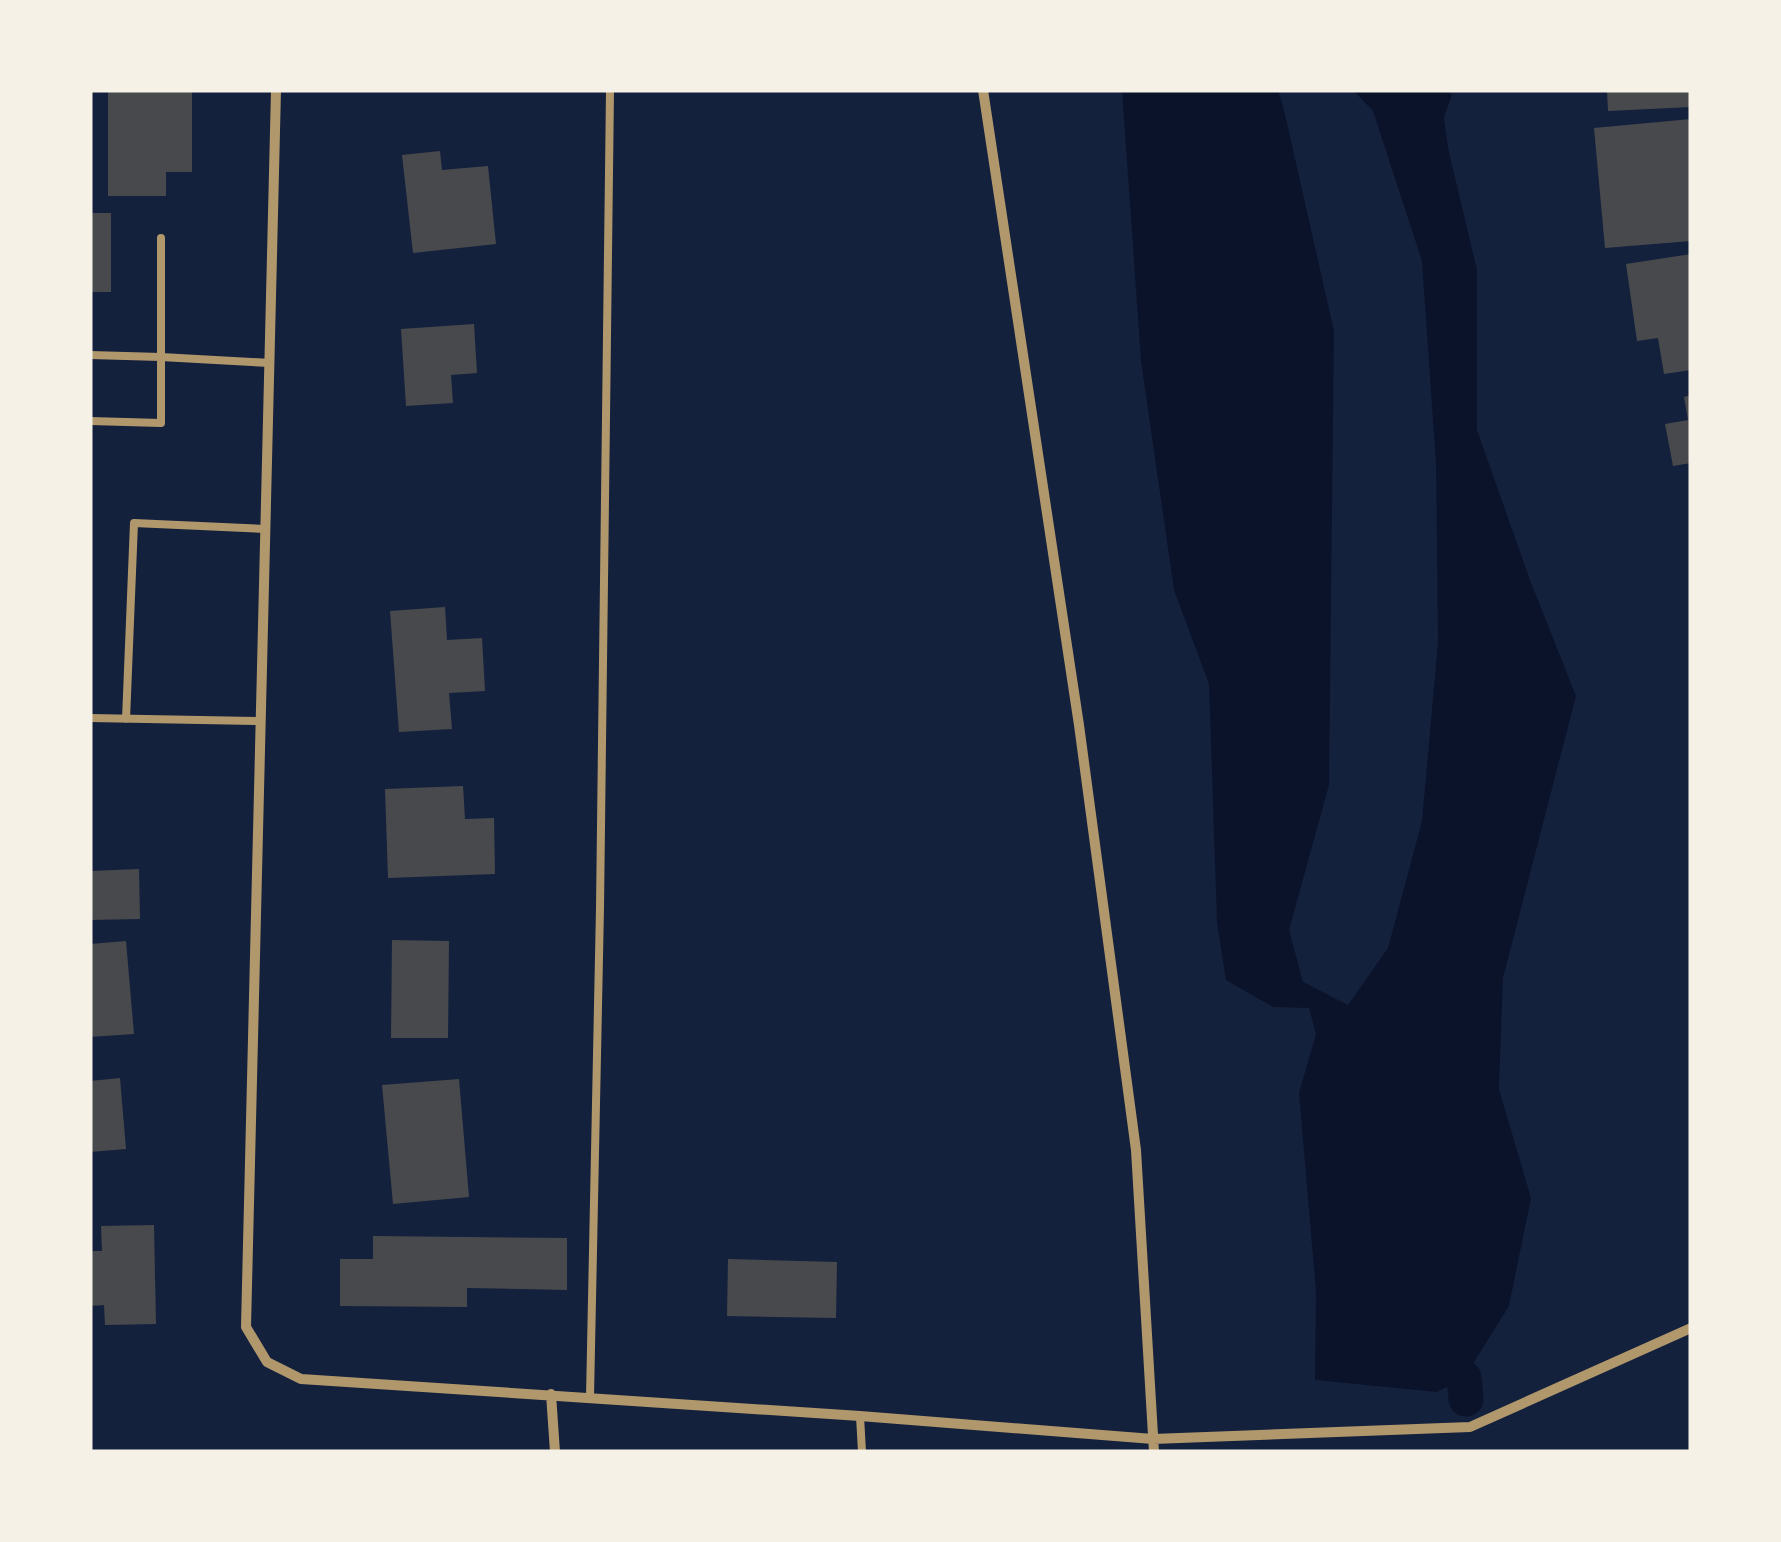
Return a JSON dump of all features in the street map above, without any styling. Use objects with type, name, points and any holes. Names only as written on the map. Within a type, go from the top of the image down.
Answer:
[{"type":"street","points":[[276,90],[246,1327],[267,1362],[301,1379],[860,1416],[1153,1446],[1470,1427],[1691,1328]]},
{"type":"street","points":[[983,90],[1079,725],[1136,1150],[1153,1446]]},
{"type":"street","points":[[551,1394],[555,1452]]},
{"type":"lane","points":[[590,1397],[610,90]]},
{"type":"lane","points":[[90,421],[161,423],[161,238]]},
{"type":"lane","points":[[90,355],[270,363]]},
{"type":"lane","points":[[126,719],[134,523],[266,529]]},
{"type":"lane","points":[[90,718],[261,721]]},
{"type":"lane","points":[[860,1416],[862,1452]]},
{"type":"water","points":[[1122,90],[1278,90],[1284,110],[1334,331],[1329,785],[1289,930],[1303,982],[1348,1005],[1388,948],[1422,821],[1438,642],[1436,464],[1422,261],[1373,111],[1353,90],[1447,90],[1452,95],[1444,117],[1448,148],[1477,270],[1477,430],[1576,696],[1503,978],[1499,1089],[1531,1198],[1509,1306],[1464,1378],[1437,1392],[1315,1380],[1316,1292],[1299,1093],[1316,1034],[1309,1008],[1273,1007],[1226,980],[1217,923],[1209,684],[1174,590],[1141,361]]},
{"type":"building","points":[[108,90],[192,90],[192,172],[166,172],[166,196],[108,196]]},
{"type":"building","points":[[1607,90],[1691,90],[1691,107],[1608,111]]},
{"type":"building","points":[[1691,119],[1691,241],[1605,248],[1594,128]]},
{"type":"building","points":[[440,151],[442,170],[488,166],[496,244],[413,253],[402,155]]},
{"type":"building","points":[[90,213],[111,213],[111,292],[90,292]]},
{"type":"building","points":[[1691,254],[1691,370],[1664,374],[1658,338],[1637,341],[1626,264]]},
{"type":"building","points":[[474,324],[477,373],[451,375],[453,403],[406,406],[401,329]]},
{"type":"building","points":[[1691,395],[1691,463],[1673,466],[1665,424],[1688,420],[1684,397]]},
{"type":"building","points":[[445,607],[447,640],[482,638],[485,691],[449,693],[452,729],[399,732],[390,611]]},
{"type":"building","points":[[463,786],[465,819],[494,818],[495,874],[388,878],[385,789]]},
{"type":"building","points":[[139,869],[140,919],[90,920],[90,871]]},
{"type":"building","points":[[392,940],[449,941],[448,1038],[391,1038]]},
{"type":"building","points":[[126,941],[134,1034],[90,1037],[90,944]]},
{"type":"building","points":[[120,1078],[126,1149],[90,1152],[90,1081]]},
{"type":"building","points":[[459,1079],[469,1197],[393,1204],[382,1085]]},
{"type":"building","points":[[154,1225],[156,1324],[105,1325],[104,1305],[90,1306],[90,1251],[102,1251],[101,1226]]},
{"type":"building","points":[[373,1236],[567,1238],[567,1290],[467,1288],[467,1307],[340,1306],[340,1259],[373,1259]]},
{"type":"building","points":[[728,1259],[837,1262],[836,1318],[727,1316]]},
{"type":"waterway","points":[[1464,1378],[1466,1399]]}]
